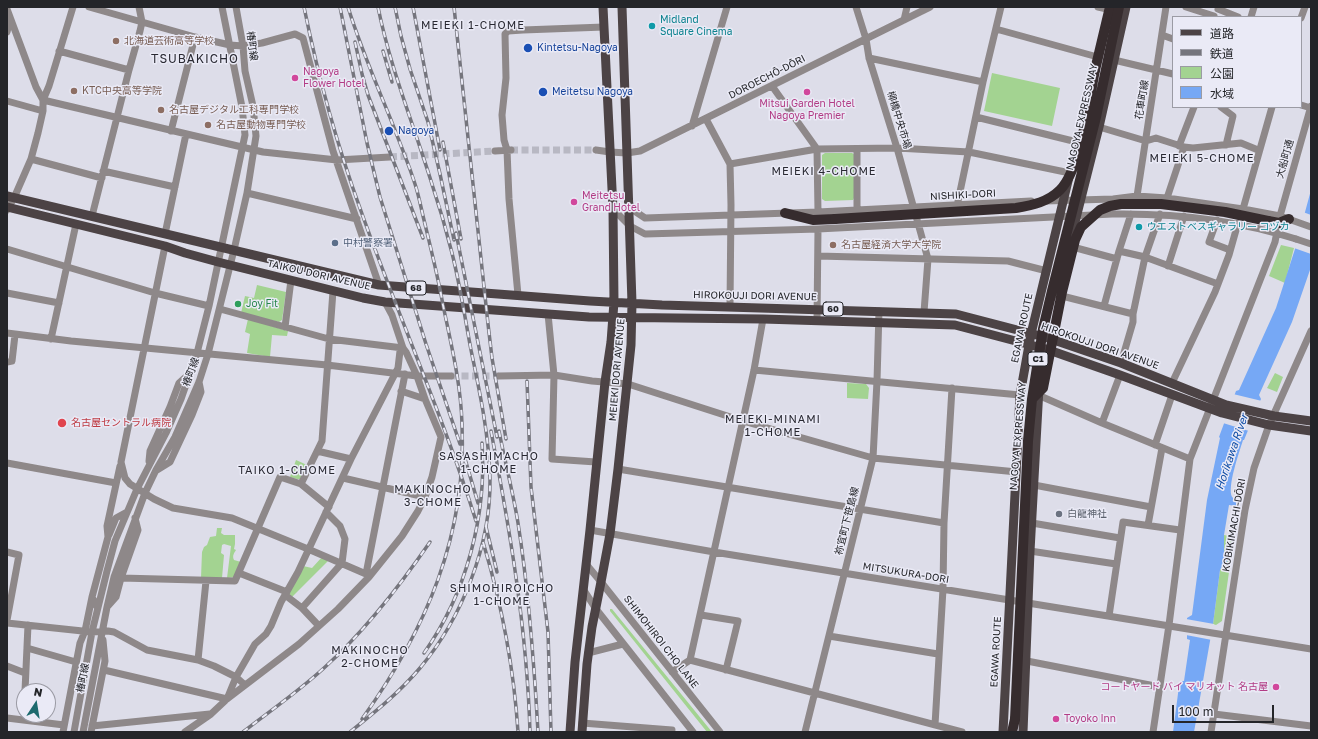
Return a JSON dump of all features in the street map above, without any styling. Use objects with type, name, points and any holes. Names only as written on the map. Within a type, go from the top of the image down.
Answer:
[{"type":"highway","name":"NAGOYA EXPRESSWAY","points":[[1013,732],[1015,719],[1028,441],[1043,329],[1096,117],[1119,7]]},
{"type":"highway","points":[[785,213],[813,220],[1016,208],[1043,202],[1061,189],[1067,181],[1076,158],[1095,70],[1105,8]]},
{"type":"highway","points":[[1035,397],[1043,388],[1062,292],[1075,240],[1081,227],[1100,210],[1120,204],[1161,204],[1225,212],[1268,222],[1281,223]]},
{"type":"main road","name":"MEIEKI DORI AVENUE","points":[[570,732],[572,694],[596,462],[611,342],[614,302],[613,210],[603,7]]},
{"type":"main road","name":"MEIEKI DORI AVENUE","points":[[582,727],[588,653],[610,534],[628,384],[633,317],[622,7]]},
{"type":"main road","points":[[1023,732],[1034,485],[1035,397],[1069,246],[1078,216],[1126,7]]},
{"type":"main road","name":"EGAWA ROUTE","points":[[1003,732],[1020,394],[1031,334],[1078,142],[1094,56],[1105,8]]},
{"type":"main road","name":"TAIKOU DORI AVENUE","points":[[11,197],[380,285],[614,302]]},
{"type":"main road","name":"TAIKOU DORI AVENUE","points":[[7,208],[166,246],[185,253],[230,265],[385,302],[548,314],[633,317]]},
{"type":"main road","name":"HIROKOUJI DORI AVENUE","points":[[614,302],[879,310],[956,314],[1048,338],[1121,363],[1229,405],[1274,416],[1311,421]]},
{"type":"main road","name":"HIROKOUJI DORI AVENUE","points":[[633,317],[817,320],[955,325],[1046,349],[1226,415],[1269,425],[1311,431]]},
{"type":"street","points":[[7,208],[11,197],[31,159],[43,111],[43,100],[49,86],[73,7]]},
{"type":"street","points":[[89,7],[195,37],[243,46],[295,34],[303,38],[333,151],[380,285]]},
{"type":"street","points":[[92,216],[142,22],[139,7]]},
{"type":"street","name":"椿町線","points":[[74,732],[88,631],[98,607],[115,541],[149,465],[150,451],[179,383],[190,374],[197,353],[222,247],[245,135],[242,107],[222,7]]},
{"type":"street","name":"椿町線","points":[[83,732],[114,577],[145,493],[156,470],[170,462],[201,392],[199,382],[220,309],[234,250],[256,136],[253,106],[245,71],[243,46],[236,7]]},
{"type":"street","points":[[692,126],[727,7]]},
{"type":"street","name":"柳橋中央市場","points":[[856,7],[866,39],[869,58],[897,148],[928,259]]},
{"type":"street","points":[[904,20],[907,7]]},
{"type":"street","name":"DOROECHŌ-DŌRI","points":[[596,150],[627,153],[640,151],[930,7]]},
{"type":"street","points":[[957,206],[983,82],[1001,7]]},
{"type":"street","name":"花車町線","points":[[1137,196],[1166,7]]},
{"type":"street","points":[[1186,7],[1211,16]]},
{"type":"street","points":[[1216,8],[1236,16]]},
{"type":"street","points":[[7,9],[36,87],[43,100],[254,150],[337,160],[390,157]]},
{"type":"street","points":[[7,32],[10,20]]},
{"type":"street","points":[[518,295],[509,199],[509,150],[504,140],[502,115],[506,78],[505,34],[508,31],[604,27]]},
{"type":"street","points":[[996,29],[1094,56]]},
{"type":"street","points":[[1162,36],[1172,39]]},
{"type":"street","points":[[171,131],[195,37]]},
{"type":"street","points":[[60,51],[129,70]]},
{"type":"street","points":[[869,58],[983,82]]},
{"type":"street","points":[[1114,60],[1172,74]]},
{"type":"street","points":[[772,86],[817,149],[818,212]]},
{"type":"street","points":[[7,101],[43,111]]},
{"type":"street","name":"大船町通","points":[[1153,732],[1169,625],[1190,459],[1275,242],[1311,107]]},
{"type":"street","points":[[1167,198],[1194,108]]},
{"type":"street","points":[[1224,108],[1233,116],[1226,145]]},
{"type":"street","points":[[1243,209],[1258,150],[1272,108]]},
{"type":"street","points":[[976,117],[1078,142]]},
{"type":"street","points":[[706,119],[730,164],[730,306]]},
{"type":"street","points":[[1099,127],[1146,141],[1156,138],[1181,147],[1193,148],[1241,143],[1258,150]]},
{"type":"street","points":[[165,234],[186,134]]},
{"type":"street","points":[[730,164],[817,149],[897,148],[968,152],[1070,173]]},
{"type":"street","points":[[857,210],[858,149]]},
{"type":"street","points":[[495,150],[509,150]]},
{"type":"street","points":[[31,159],[175,187]]},
{"type":"street","points":[[246,193],[357,219]]},
{"type":"street","name":"NISHIKI-DORI","points":[[629,203],[636,212],[645,218],[957,206],[1137,196],[1167,198],[1243,209],[1281,223],[1296,239],[1311,244]]},
{"type":"street","name":"NISHIKI-DORI","points":[[613,210],[630,226],[645,234],[818,229],[1059,216],[1131,214],[1184,216],[1238,223],[1300,223],[1311,227]]},
{"type":"street","points":[[1104,306],[1131,214]]},
{"type":"street","points":[[1121,363],[1133,322],[1133,314],[1145,257],[1160,214]]},
{"type":"street","points":[[1168,266],[1184,216]]},
{"type":"street","points":[[1217,220],[1209,242],[1230,250]]},
{"type":"street","points":[[1172,383],[1218,284],[1238,223]]},
{"type":"street","points":[[51,339],[76,224]]},
{"type":"street","points":[[817,320],[818,229]]},
{"type":"street","points":[[108,538],[107,526],[166,246]]},
{"type":"street","points":[[1069,246],[1117,259]]},
{"type":"street","points":[[7,250],[155,293],[209,306]]},
{"type":"street","points":[[1119,251],[1145,257],[1218,284]]},
{"type":"street","points":[[818,256],[1008,260],[1047,271]]},
{"type":"street","points":[[924,312],[928,259]]},
{"type":"street","points":[[285,327],[291,280]]},
{"type":"street","points":[[301,484],[322,441],[333,290]]},
{"type":"street","points":[[7,293],[59,303]]},
{"type":"street","points":[[1058,295],[1133,314]]},
{"type":"street","points":[[186,732],[299,644],[338,609],[402,536],[425,497],[432,477],[441,438],[417,376],[403,348],[392,315],[385,302]]},
{"type":"street","points":[[220,309],[329,339],[403,348]]},
{"type":"street","name":"祢宜町下笹島線","points":[[805,732],[873,458],[879,310]]},
{"type":"street","points":[[548,314],[554,375],[552,459],[596,462]]},
{"type":"street","points":[[672,672],[690,660],[754,370],[763,319]]},
{"type":"street","name":"KOBIKIMACHI-DŌRI","points":[[1211,732],[1254,468],[1269,425],[1311,331]]},
{"type":"street","points":[[7,333],[51,339],[327,365],[417,376],[451,376]]},
{"type":"street","points":[[7,362],[12,361],[15,335]]},
{"type":"street","points":[[227,699],[236,677],[255,644],[266,634],[271,626],[351,459],[394,373],[398,368],[400,351],[403,348]]},
{"type":"street","points":[[754,370],[1020,394]]},
{"type":"street","points":[[367,575],[382,488],[405,374]]},
{"type":"street","points":[[499,376],[554,375],[628,384],[743,421],[873,458],[1017,472]]},
{"type":"street","points":[[1102,423],[1120,375]]},
{"type":"street","points":[[935,725],[952,388]]},
{"type":"street","points":[[401,392],[425,399]]},
{"type":"street","points":[[1155,445],[1172,395]]},
{"type":"street","points":[[1035,397],[1190,459]]},
{"type":"street","points":[[1148,525],[1162,448]]},
{"type":"street","points":[[317,451],[351,459]]},
{"type":"street","points":[[121,462],[122,472],[130,484],[154,499],[173,508],[232,518],[367,575]]},
{"type":"street","points":[[7,464],[116,483]]},
{"type":"street","points":[[618,469],[944,523]]},
{"type":"street","points":[[121,578],[235,581],[280,477],[301,484],[328,509],[340,526],[345,539],[342,564],[302,608]]},
{"type":"street","points":[[343,478],[425,497]]},
{"type":"street","points":[[1034,485],[1151,507]]},
{"type":"street","points":[[44,723],[63,728],[80,643],[88,631],[92,597],[108,538],[116,518],[127,512]]},
{"type":"street","points":[[107,607],[116,597],[138,530],[135,518]]},
{"type":"street","points":[[1109,616],[1123,522],[1180,530]]},
{"type":"street","points":[[1032,523],[1120,538]]},
{"type":"street","name":"MITSUKURA-DORI","points":[[590,530],[714,552],[1226,635]]},
{"type":"street","points":[[1030,551],[1116,564]]},
{"type":"street","points":[[7,552],[19,555],[10,589],[7,621],[28,625],[114,632],[147,650],[198,660],[214,666],[236,677],[245,685]]},
{"type":"street","name":"SHIMOHIROI CHO LANE","points":[[586,564],[602,582],[720,732]]},
{"type":"street","points":[[239,573],[286,594],[320,626]]},
{"type":"street","points":[[198,660],[206,581]]},
{"type":"street","points":[[583,589],[596,609],[693,732]]},
{"type":"street","points":[[92,597],[98,607]]},
{"type":"street","points":[[701,615],[738,621],[726,670]]},
{"type":"street","points":[[25,683],[28,625]]},
{"type":"street","points":[[102,632],[106,661],[92,729],[210,714]]},
{"type":"street","points":[[1226,635],[1311,649]]},
{"type":"street","points":[[829,636],[938,654]]},
{"type":"street","points":[[588,653],[623,644]]},
{"type":"street","points":[[27,648],[76,662]]},
{"type":"street","points":[[690,660],[962,732]]},
{"type":"street","points":[[1026,661],[1160,687]]},
{"type":"street","points":[[7,666],[25,673]]},
{"type":"street","points":[[104,670],[227,699]]},
{"type":"street","points":[[1214,714],[1311,726]]},
{"type":"street","points":[[582,727],[672,731],[683,719]]},
{"type":"green space","points":[[992,73],[1060,88],[1052,126],[984,111]]},
{"type":"green space","points":[[825,153],[852,153],[855,155],[853,200],[825,201],[822,199],[822,155]]},
{"type":"green space","points":[[1281,245],[1294,248],[1285,283],[1269,276]]},
{"type":"green space","points":[[257,285],[286,292],[282,320],[279,322],[241,313],[245,296],[254,298]]},
{"type":"green space","points":[[248,319],[288,331],[287,336],[272,335],[270,357],[247,353],[250,334],[245,332]]},
{"type":"green space","points":[[1275,373],[1283,377],[1277,392],[1267,388]]},
{"type":"green space","points":[[847,383],[866,384],[869,388],[868,399],[847,398]]},
{"type":"green space","points":[[296,460],[307,465],[300,479],[290,477]]},
{"type":"green space","points":[[217,528],[222,528],[221,533],[224,535],[235,535],[234,549],[236,550],[233,559],[241,562],[235,577],[227,578],[231,546],[224,544],[222,545],[221,553],[224,555],[222,578],[201,578],[202,552],[210,537],[216,536]]},
{"type":"green space","points":[[1224,535],[1234,537],[1222,621],[1216,625],[1213,624],[1220,570],[1224,564]]},
{"type":"green space","points":[[322,557],[329,560],[292,597],[288,595],[303,566],[312,568]]},
{"type":"green space","points":[[610,609],[612,609],[712,732],[707,732],[610,611]]},
{"type":"water","name":"Horikawa River","points":[[1311,190],[1311,267],[1292,322],[1259,395],[1261,399],[1243,440],[1234,470],[1231,492],[1232,497],[1236,500],[1236,506],[1229,505],[1224,535],[1224,551],[1228,556],[1227,563],[1222,566],[1220,570],[1213,624],[1194,732],[1173,732],[1179,686],[1181,681],[1184,681],[1190,640],[1187,639],[1187,618],[1192,615],[1207,500],[1219,437],[1236,391],[1239,390],[1276,308],[1295,249]]},
{"type":"pier","points":[[1303,212],[1311,215],[1311,254],[1294,248]]},
{"type":"pier","points":[[1233,394],[1262,401],[1249,431],[1223,423]]},
{"type":"pier","points":[[1186,619],[1214,624],[1212,640],[1186,635]]},
{"type":"tunnel","points":[[511,150],[596,150]]},
{"type":"tunnel","points":[[390,157],[495,151]]},
{"type":"tunnel","points":[[451,376],[499,376]]},
{"type":"railway","points":[[304,7],[315,59],[352,186],[375,250],[435,404],[476,521]]},
{"type":"railway","points":[[340,7],[367,143],[380,197],[426,344],[460,444]]},
{"type":"railway","points":[[348,7],[418,193],[437,273],[455,364],[460,394],[462,424],[462,465],[457,504],[449,543],[438,580],[423,616],[405,651],[385,685],[362,719]]},
{"type":"railway","points":[[350,732],[404,686],[420,668],[449,627],[461,604],[479,555],[489,504],[490,479],[484,414],[455,265],[437,199],[395,73],[378,7]]},
{"type":"railway","points":[[395,7],[410,69],[428,122],[454,240]]},
{"type":"railway","points":[[413,7],[440,150]]},
{"type":"railway","points":[[454,7],[492,358],[506,439]]},
{"type":"railway","points":[[355,42],[368,95],[423,238]]},
{"type":"railway","points":[[383,51],[392,82]]},
{"type":"railway","points":[[443,142],[461,239]]},
{"type":"railway","points":[[456,233],[497,437]]},
{"type":"railway","points":[[527,381],[531,487],[548,632],[551,732]]},
{"type":"railway","points":[[491,431],[511,543],[521,618],[530,732]]},
{"type":"railway","points":[[499,431],[514,500],[522,549],[531,627],[538,732]]},
{"type":"railway","points":[[424,653],[439,630],[451,606],[471,553],[481,498],[483,471],[482,443]]},
{"type":"railway","points":[[465,459],[478,503]]},
{"type":"railway","points":[[486,527],[497,572]]},
{"type":"railway","points":[[243,732],[305,685],[354,639],[381,608],[430,542]]},
{"type":"railway","points":[[483,542],[496,588],[506,636],[518,732]]},
{"type":"place","name":"Midland Square Cinema","points":[[652,26]]},
{"type":"place","name":"北海道芸術高等学校","points":[[116,41]]},
{"type":"place","name":"Kintetsu-Nagoya","points":[[528,48]]},
{"type":"place","name":"Nagoya Flower Hotel","points":[[295,78]]},
{"type":"place","name":"KTC中央高等学院","points":[[74,91]]},
{"type":"place","name":"Meitetsu Nagoya","points":[[543,92]]},
{"type":"place","name":"Mitsui Garden Hotel Nagoya Premier","points":[[807,92]]},
{"type":"place","name":"名古屋デジタル工科専門学校","points":[[161,110]]},
{"type":"place","name":"名古屋動物専門学校","points":[[208,125]]},
{"type":"place","name":"Nagoya","points":[[389,131]]},
{"type":"place","name":"Meitetsu Grand Hotel","points":[[574,202]]},
{"type":"place","name":"ウエストベスギャラリー コヅカ","points":[[1139,227]]},
{"type":"place","name":"中村警察署","points":[[335,243]]},
{"type":"place","name":"名古屋経済大学大学院","points":[[833,245]]},
{"type":"place","name":"Joy Fit","points":[[238,304]]},
{"type":"place","name":"名古屋セントラル病院","points":[[62,423]]},
{"type":"place","name":"白龍神社","points":[[1059,514]]},
{"type":"place","name":"コートヤード バイ マリオット 名古屋","points":[[1276,687]]},
{"type":"place","name":"Toyoko Inn","points":[[1056,719]]},
{"type":"district","name":"MEIEKI 1-CHOME","points":[[473,26]]},
{"type":"district","name":"TSUBAKICHO","points":[[195,59]]},
{"type":"district","name":"MEIEKI 5-CHOME","points":[[1202,159]]},
{"type":"district","name":"MEIEKI 4-CHOME","points":[[824,172]]},
{"type":"district","name":"MEIEKI-MINAMI 1-CHOME","points":[[773,426]]},
{"type":"district","name":"SASASHIMACHO 1-CHOME","points":[[489,463]]},
{"type":"district","name":"TAIKO 1-CHOME","points":[[287,471]]},
{"type":"district","name":"MAKINOCHO 3-CHOME","points":[[433,496]]},
{"type":"district","name":"SHIMOHIROICHO 1-CHOME","points":[[502,595]]},
{"type":"district","name":"MAKINOCHO 2-CHOME","points":[[370,657]]}]
